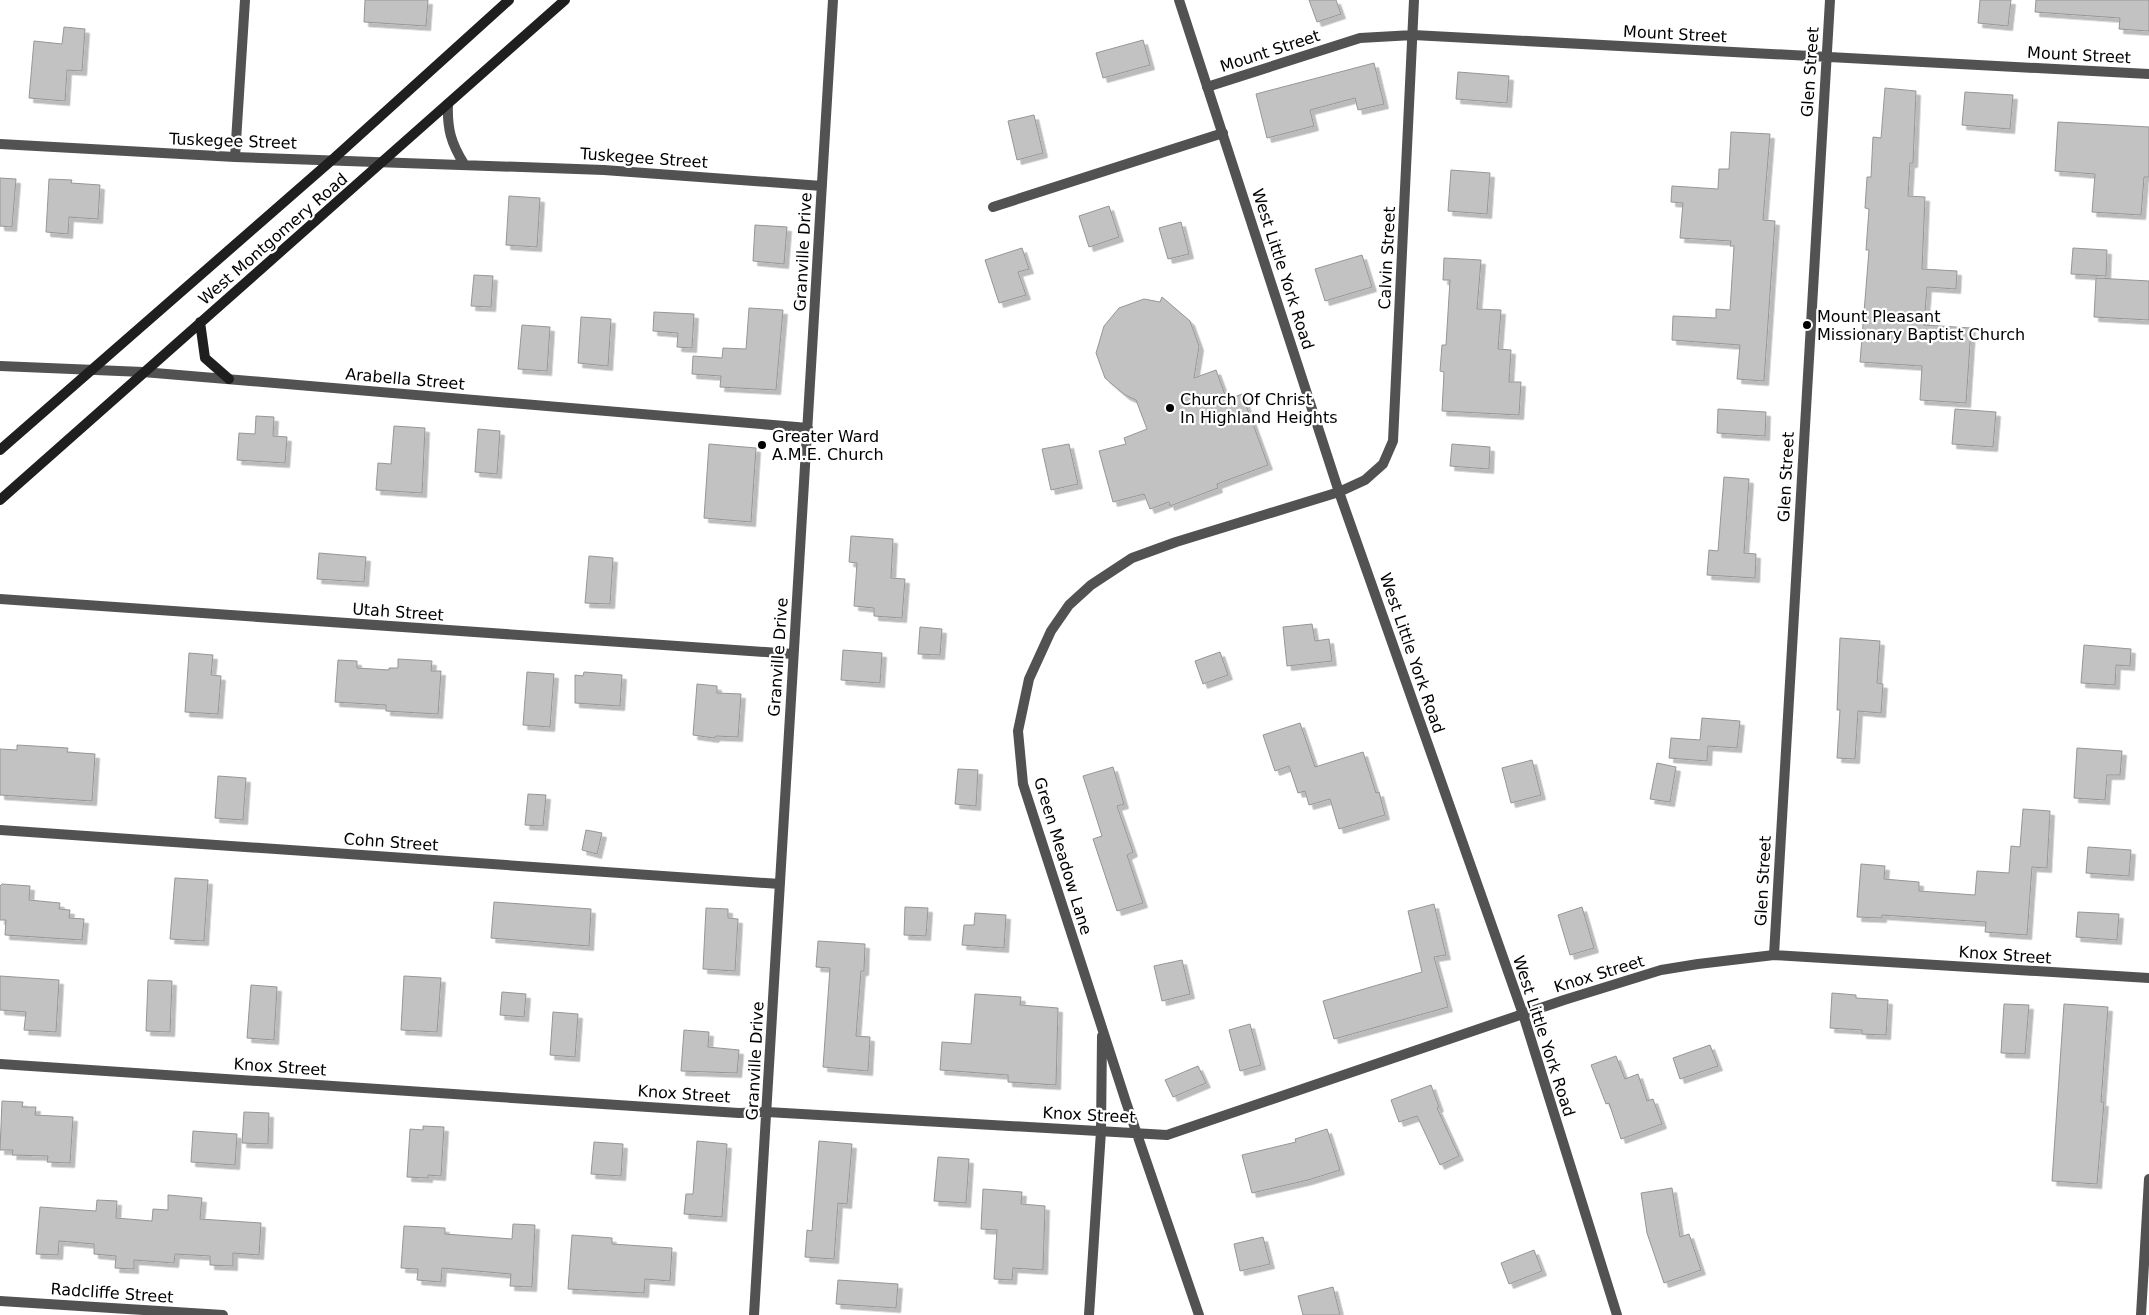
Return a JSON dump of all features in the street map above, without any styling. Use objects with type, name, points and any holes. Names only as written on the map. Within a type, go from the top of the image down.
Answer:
[{"type":"main road","name":"West Montgomery Road","points":[[0,450],[89,370],[332,160],[509,0]]},
{"type":"main road","name":"West Montgomery Road","points":[[0,500],[565,0]]},
{"type":"main road","points":[[200,322],[205,358],[229,379]]},
{"type":"street","points":[[235,157],[245,0]]},
{"type":"street","name":"Granville Drive","points":[[754,1315],[833,0]]},
{"type":"street","name":"West Little York Road","points":[[1179,0],[1339,492],[1523,1014],[1617,1315]]},
{"type":"street","name":"Calvin Street","points":[[1339,492],[1365,480],[1383,464],[1393,440],[1414,0]]},
{"type":"street","name":"Glen Street","points":[[1774,955],[1830,0]]},
{"type":"street","name":"Mount Street","points":[[1207,87],[1360,38],[1413,34],[1826,58],[2149,74]]},
{"type":"street","points":[[448,104],[447,122],[453,147],[464,164]]},
{"type":"street","points":[[993,207],[1223,133]]},
{"type":"street","name":"Tuskegee Street","points":[[0,144],[235,157],[604,170],[822,186]]},
{"type":"street","name":"Arabella Street","points":[[0,366],[143,372],[808,428]]},
{"type":"street","name":"Green Meadow Lane","points":[[1199,1315],[1137,1133],[1023,784],[1018,731],[1029,679],[1051,631],[1069,605],[1091,585],[1132,558],[1176,542],[1339,492]]},
{"type":"street","name":"Utah Street","points":[[0,599],[793,654]]},
{"type":"street","name":"Cohn Street","points":[[0,830],[780,884]]},
{"type":"street","name":"Knox Street","points":[[0,1064],[739,1113],[767,1112],[1167,1135],[1572,997],[1661,970],[1774,955],[2149,978]]},
{"type":"street","points":[[1089,1315],[1101,1131],[1102,1026]]},
{"type":"street","points":[[2141,1315],[2149,1179]]},
{"type":"street","name":"Radcliffe Street","points":[[0,1301],[223,1315]]},
{"type":"building","points":[[365,0],[428,0],[426,26],[364,22]]},
{"type":"building","points":[[1309,0],[1336,0],[1341,14],[1317,22]]},
{"type":"building","points":[[1980,0],[2011,0],[2008,26],[1978,23]]},
{"type":"building","points":[[2036,0],[2149,0],[2149,31],[2119,29],[2120,18],[2035,12]]},
{"type":"building","points":[[64,27],[85,29],[82,71],[67,70],[65,101],[29,98],[34,41],[62,44]]},
{"type":"building","points":[[1143,40],[1150,65],[1103,78],[1096,53]]},
{"type":"building","points":[[1374,63],[1384,104],[1358,110],[1355,98],[1310,110],[1314,126],[1267,138],[1256,94]]},
{"type":"building","points":[[1458,72],[1509,76],[1507,103],[1456,99]]},
{"type":"building","points":[[1885,88],[1916,91],[1913,163],[1910,163],[1908,196],[1925,197],[1922,269],[1957,271],[1956,289],[1927,287],[1924,325],[1971,328],[1966,403],[1920,400],[1922,366],[1860,362],[1869,250],[1866,250],[1869,209],[1865,208],[1867,177],[1871,177],[1873,137],[1881,138]]},
{"type":"building","points":[[1965,92],[2013,95],[2010,129],[1962,125]]},
{"type":"building","points":[[1034,115],[1043,153],[1017,160],[1008,121]]},
{"type":"building","points":[[2058,122],[2149,127],[2149,177],[2144,177],[2141,215],[2092,212],[2095,174],[2055,171]]},
{"type":"building","points":[[1731,132],[1770,134],[1763,220],[1775,221],[1764,381],[1737,379],[1740,345],[1672,340],[1673,316],[1716,318],[1716,309],[1730,310],[1734,246],[1730,246],[1731,241],[1680,238],[1683,203],[1671,202],[1672,186],[1718,189],[1719,169],[1729,169]]},
{"type":"building","points":[[1451,170],[1490,173],[1487,214],[1448,211]]},
{"type":"building","points":[[0,178],[16,179],[12,227],[0,226]]},
{"type":"building","points":[[49,179],[72,180],[71,183],[100,185],[98,219],[69,217],[68,234],[46,232]]},
{"type":"building","points":[[509,196],[540,198],[537,247],[506,245]]},
{"type":"building","points":[[1109,206],[1119,237],[1089,247],[1079,216]]},
{"type":"building","points":[[1181,222],[1189,254],[1168,259],[1159,228]]},
{"type":"building","points":[[755,225],[787,227],[784,264],[753,261]]},
{"type":"building","points":[[1022,248],[1029,269],[1018,272],[1026,295],[999,303],[985,260]]},
{"type":"building","points":[[2073,248],[2107,250],[2106,276],[2071,274]]},
{"type":"building","points":[[1362,255],[1372,287],[1325,301],[1315,269]]},
{"type":"building","points":[[1444,258],[1481,260],[1477,309],[1501,310],[1498,349],[1511,350],[1509,382],[1521,382],[1519,415],[1442,411],[1444,372],[1440,371],[1442,345],[1446,345],[1450,280],[1443,280]]},
{"type":"building","points":[[474,275],[493,276],[491,307],[471,306]]},
{"type":"building","points":[[2096,278],[2149,281],[2149,320],[2094,317]]},
{"type":"building","points":[[1162,297],[1190,321],[1199,346],[1194,378],[1216,370],[1227,400],[1242,394],[1268,465],[1217,484],[1218,488],[1170,506],[1169,502],[1150,509],[1144,494],[1113,502],[1099,451],[1126,444],[1124,438],[1147,429],[1136,400],[1125,395],[1105,378],[1096,353],[1104,326],[1119,308],[1144,299],[1160,302]]},
{"type":"building","points":[[749,308],[783,310],[776,390],[720,387],[721,376],[692,374],[693,356],[722,358],[723,348],[746,349]]},
{"type":"building","points":[[654,312],[694,314],[692,348],[677,347],[678,333],[653,331]]},
{"type":"building","points":[[581,317],[611,319],[608,366],[578,363]]},
{"type":"building","points":[[522,325],[550,327],[547,371],[518,369]]},
{"type":"building","points":[[1718,409],[1766,412],[1765,436],[1717,433]]},
{"type":"building","points":[[1955,409],[1996,412],[1993,447],[1952,444]]},
{"type":"building","points":[[256,416],[274,417],[273,436],[287,437],[285,463],[237,460],[239,433],[255,434]]},
{"type":"building","points":[[394,426],[425,428],[422,493],[376,490],[378,463],[391,464]]},
{"type":"building","points":[[478,429],[500,431],[497,474],[475,472]]},
{"type":"building","points":[[709,444],[756,448],[751,522],[704,518]]},
{"type":"building","points":[[1069,444],[1078,484],[1051,490],[1042,449]]},
{"type":"building","points":[[1452,444],[1490,447],[1489,469],[1450,466]]},
{"type":"building","points":[[1724,477],[1749,479],[1744,553],[1756,554],[1755,578],[1707,575],[1709,550],[1718,551]]},
{"type":"building","points":[[851,536],[893,539],[891,578],[905,579],[902,618],[874,616],[874,608],[854,606],[857,563],[849,562]]},
{"type":"building","points":[[319,553],[366,557],[364,582],[317,579]]},
{"type":"building","points":[[589,556],[613,558],[610,604],[585,603]]},
{"type":"building","points":[[1312,624],[1315,641],[1329,639],[1332,661],[1287,666],[1283,627]]},
{"type":"building","points":[[920,627],[942,629],[940,655],[918,654]]},
{"type":"building","points":[[1840,638],[1880,641],[1877,683],[1883,684],[1881,713],[1858,711],[1855,759],[1837,758],[1840,710],[1837,710]]},
{"type":"building","points":[[2084,645],[2131,649],[2130,666],[2116,665],[2115,685],[2081,683]]},
{"type":"building","points":[[843,650],[882,653],[880,683],[841,680]]},
{"type":"building","points":[[1220,652],[1228,675],[1203,684],[1195,661]]},
{"type":"building","points":[[189,653],[213,655],[211,675],[221,676],[218,714],[185,712]]},
{"type":"building","points":[[398,659],[432,661],[431,671],[441,671],[438,714],[386,711],[386,705],[335,702],[338,660],[357,661],[357,668],[389,670],[389,668],[398,668]]},
{"type":"building","points":[[527,672],[554,674],[550,727],[523,725]]},
{"type":"building","points":[[584,672],[622,675],[620,706],[575,703],[575,675],[583,676]]},
{"type":"building","points":[[697,684],[717,686],[717,693],[741,694],[738,737],[716,736],[714,738],[693,735]]},
{"type":"building","points":[[1702,718],[1740,721],[1737,748],[1708,746],[1707,761],[1669,758],[1671,738],[1700,740]]},
{"type":"building","points":[[1300,723],[1315,767],[1363,752],[1376,793],[1379,792],[1385,815],[1339,829],[1330,799],[1309,805],[1305,791],[1298,793],[1289,766],[1275,771],[1263,735]]},
{"type":"building","points":[[17,745],[68,748],[67,752],[95,754],[92,801],[0,795],[0,749],[17,750]]},
{"type":"building","points":[[2077,748],[2122,751],[2120,775],[2107,775],[2105,800],[2074,798]]},
{"type":"building","points":[[1532,760],[1541,795],[1511,803],[1502,768]]},
{"type":"building","points":[[1657,763],[1676,767],[1670,802],[1650,799]]},
{"type":"building","points":[[1113,767],[1124,804],[1117,806],[1133,852],[1127,855],[1143,903],[1117,911],[1093,839],[1102,836],[1083,776]]},
{"type":"building","points":[[958,769],[978,770],[976,806],[955,804]]},
{"type":"building","points":[[218,776],[246,778],[243,820],[215,818]]},
{"type":"building","points":[[528,794],[546,795],[543,826],[525,825]]},
{"type":"building","points":[[2023,809],[2050,811],[2047,868],[2032,867],[2027,935],[1985,932],[1986,922],[1882,915],[1882,918],[1857,917],[1861,864],[1885,866],[1884,879],[1919,882],[1919,891],[1975,895],[1977,871],[2009,873],[2011,846],[2020,847]]},
{"type":"building","points":[[586,830],[602,833],[597,854],[582,850]]},
{"type":"building","points":[[2088,847],[2131,850],[2129,876],[2086,873]]},
{"type":"building","points":[[175,878],[208,880],[204,941],[170,939]]},
{"type":"building","points":[[2,884],[30,886],[29,900],[60,903],[59,909],[70,910],[69,918],[84,919],[82,940],[5,935],[6,920],[0,920],[0,886]]},
{"type":"building","points":[[494,902],[591,909],[589,946],[491,938]]},
{"type":"building","points":[[1434,904],[1446,955],[1434,957],[1448,1007],[1334,1039],[1323,1001],[1422,972],[1408,911]]},
{"type":"building","points":[[905,907],[928,908],[926,936],[904,935]]},
{"type":"building","points":[[1582,907],[1594,948],[1570,955],[1558,915]]},
{"type":"building","points":[[706,908],[728,909],[728,918],[738,919],[735,971],[703,969]]},
{"type":"building","points":[[2078,912],[2119,914],[2117,940],[2076,937]]},
{"type":"building","points":[[975,913],[1006,915],[1004,948],[962,945],[964,925],[974,925]]},
{"type":"building","points":[[818,941],[865,944],[864,971],[861,971],[856,1036],[870,1037],[868,1071],[823,1067],[830,968],[816,967]]},
{"type":"building","points":[[1182,960],[1190,994],[1162,1001],[1154,966]]},
{"type":"building","points":[[0,976],[59,980],[56,1032],[24,1030],[26,1012],[0,1010]]},
{"type":"building","points":[[404,976],[441,978],[437,1032],[401,1030]]},
{"type":"building","points":[[148,980],[172,981],[170,1032],[146,1031]]},
{"type":"building","points":[[251,985],[277,987],[274,1040],[247,1038]]},
{"type":"building","points":[[502,992],[526,994],[524,1017],[500,1015]]},
{"type":"building","points":[[1832,993],[1856,995],[1856,998],[1888,1000],[1886,1035],[1862,1034],[1862,1030],[1830,1028]]},
{"type":"building","points":[[975,994],[1021,997],[1020,1005],[1058,1008],[1056,1085],[1008,1082],[1008,1075],[940,1070],[942,1042],[971,1044]]},
{"type":"building","points":[[2004,1004],[2029,1005],[2025,1054],[2001,1053]]},
{"type":"building","points":[[2064,1004],[2108,1007],[2101,1102],[2104,1102],[2097,1184],[2052,1181]]},
{"type":"building","points":[[553,1012],[578,1014],[575,1057],[550,1055]]},
{"type":"building","points":[[1250,1024],[1261,1065],[1240,1071],[1229,1030]]},
{"type":"building","points":[[684,1030],[709,1032],[708,1047],[739,1050],[737,1073],[681,1071]]},
{"type":"building","points":[[1710,1045],[1718,1066],[1680,1079],[1673,1058]]},
{"type":"building","points":[[1616,1056],[1625,1079],[1638,1074],[1647,1101],[1653,1099],[1662,1124],[1621,1139],[1609,1103],[1606,1104],[1591,1065]]},
{"type":"building","points":[[1198,1066],[1206,1083],[1173,1097],[1165,1080]]},
{"type":"building","points":[[1431,1085],[1439,1107],[1437,1108],[1459,1156],[1440,1165],[1417,1116],[1399,1122],[1391,1100]]},
{"type":"building","points":[[2,1101],[23,1102],[22,1107],[36,1107],[35,1115],[73,1117],[70,1163],[47,1162],[48,1156],[12,1155],[13,1150],[0,1150]]},
{"type":"building","points":[[244,1112],[269,1113],[268,1144],[242,1143]]},
{"type":"building","points":[[423,1126],[444,1127],[441,1176],[428,1175],[428,1178],[407,1177],[410,1129],[423,1130]]},
{"type":"building","points":[[1327,1129],[1340,1170],[1308,1180],[1252,1193],[1242,1155],[1296,1142],[1295,1139]]},
{"type":"building","points":[[193,1131],[237,1134],[235,1165],[191,1162]]},
{"type":"building","points":[[697,1141],[727,1144],[722,1217],[684,1214],[686,1194],[693,1194]]},
{"type":"building","points":[[819,1141],[852,1144],[847,1204],[838,1203],[834,1259],[805,1257],[807,1230],[812,1231]]},
{"type":"building","points":[[594,1142],[623,1144],[621,1176],[591,1174]]},
{"type":"building","points":[[938,1157],[969,1159],[966,1203],[934,1201]]},
{"type":"building","points":[[1672,1188],[1680,1237],[1689,1234],[1701,1270],[1664,1283],[1647,1233],[1641,1193]]},
{"type":"building","points":[[983,1189],[1022,1192],[1021,1204],[1045,1206],[1043,1270],[1013,1268],[1012,1280],[994,1279],[997,1230],[981,1229]]},
{"type":"building","points":[[168,1195],[202,1198],[200,1219],[261,1223],[259,1255],[233,1253],[233,1266],[210,1265],[210,1256],[175,1254],[174,1263],[134,1260],[134,1269],[115,1268],[116,1256],[94,1254],[94,1244],[59,1241],[58,1255],[36,1254],[40,1207],[96,1211],[97,1200],[117,1201],[116,1218],[152,1221],[153,1209],[168,1210]]},
{"type":"building","points":[[513,1224],[535,1225],[532,1287],[510,1286],[511,1274],[442,1268],[441,1282],[417,1280],[418,1269],[401,1268],[404,1226],[445,1228],[445,1234],[512,1239]]},
{"type":"building","points":[[572,1235],[612,1238],[612,1244],[672,1248],[670,1281],[645,1279],[644,1293],[568,1289]]},
{"type":"building","points":[[1263,1237],[1270,1264],[1240,1271],[1234,1244]]},
{"type":"building","points":[[1534,1250],[1542,1271],[1509,1284],[1501,1263]]},
{"type":"building","points":[[838,1280],[898,1284],[896,1308],[836,1304]]},
{"type":"building","points":[[1333,1287],[1340,1315],[1303,1315],[1298,1296]]},
{"type":"place","name":"Mount Pleasant Missionary Baptist Church","points":[[1807,325]]},
{"type":"place","name":"Church Of Christ In Highland Heights","points":[[1170,408]]},
{"type":"place","name":"Greater Ward A.M.E. Church","points":[[762,445]]}]
